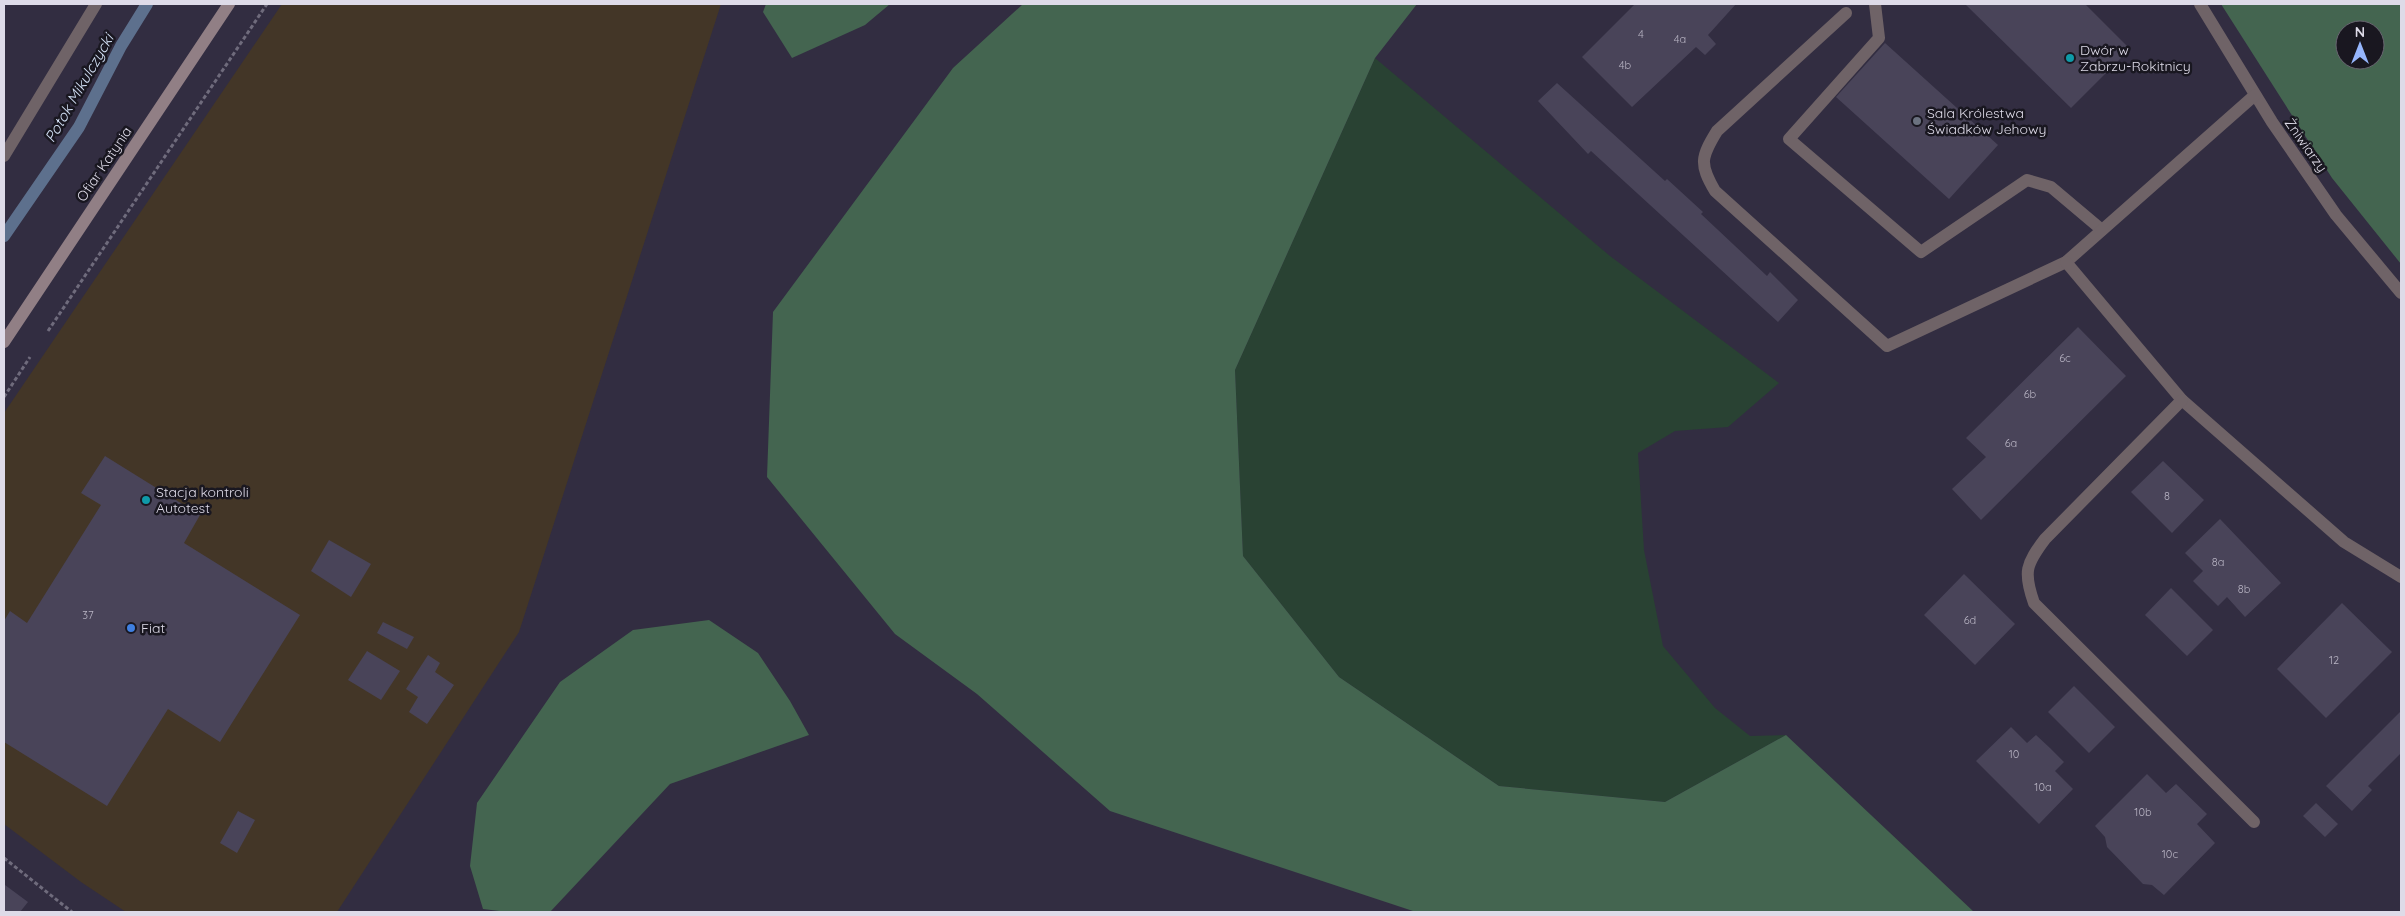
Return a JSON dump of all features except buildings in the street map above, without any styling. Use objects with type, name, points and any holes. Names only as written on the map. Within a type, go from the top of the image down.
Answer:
[{"type":"street","points":[[4,156],[96,4]]},
{"type":"street","name":"Ofiar Katynia","points":[[5,339],[229,4]]},
{"type":"street","points":[[1875,4],[1879,38],[1788,139],[1921,252],[2027,180],[2051,187],[2102,230]]},
{"type":"street","name":"Żniwiarzy","points":[[2200,4],[2255,95],[2336,215],[2401,293]]},
{"type":"street","points":[[1846,13],[1717,131],[1705,150],[1704,172],[1714,191],[1887,346],[2066,262],[2255,95]]},
{"type":"street","points":[[2066,262],[2182,400],[2344,542],[2401,577]]},
{"type":"street","points":[[2182,400],[2045,539],[2030,559],[2027,583],[2034,603],[2254,822]]},
{"type":"path","points":[[48,332],[267,4]]},
{"type":"path","points":[[4,397],[31,356]]},
{"type":"path","points":[[4,858],[72,912]]},
{"type":"shaded area","points":[[282,4],[721,4],[519,632],[337,912],[126,912],[81,882],[4,824],[4,413]]},
{"type":"green space","points":[[766,4],[890,4],[865,25],[792,58],[763,12]]},
{"type":"green space","points":[[1023,4],[1417,4],[1375,58],[1235,370],[1243,556],[1339,677],[1499,786],[1665,802],[1786,735],[1974,912],[1416,912],[1110,811],[977,694],[895,634],[767,477],[773,312],[953,68]]},
{"type":"green space","points":[[2221,4],[2401,4],[2401,264],[2332,178]]},
{"type":"green space","points":[[1375,58],[1610,256],[1779,383],[1728,427],[1675,431],[1638,453],[1644,550],[1663,646],[1715,708],[1750,736],[1786,735],[1665,802],[1499,786],[1339,677],[1243,556],[1235,370]]},
{"type":"green space","points":[[709,620],[758,653],[790,701],[809,735],[670,784],[550,912],[508,912],[483,909],[470,866],[477,803],[560,682],[633,630]]},
{"type":"waterway","name":"Potok Mikulczycki","points":[[4,236],[79,127],[121,46],[147,4]]},
{"type":"place","name":"Dwór w Zabrzu-Rokitnicy","points":[[2070,58]]},
{"type":"place","name":"Sala Królestwa Świadków Jehowy","points":[[1917,121]]},
{"type":"place","name":"Stacja kontroli Autotest","points":[[146,500]]},
{"type":"place","name":"Fiat","points":[[131,628]]}]
